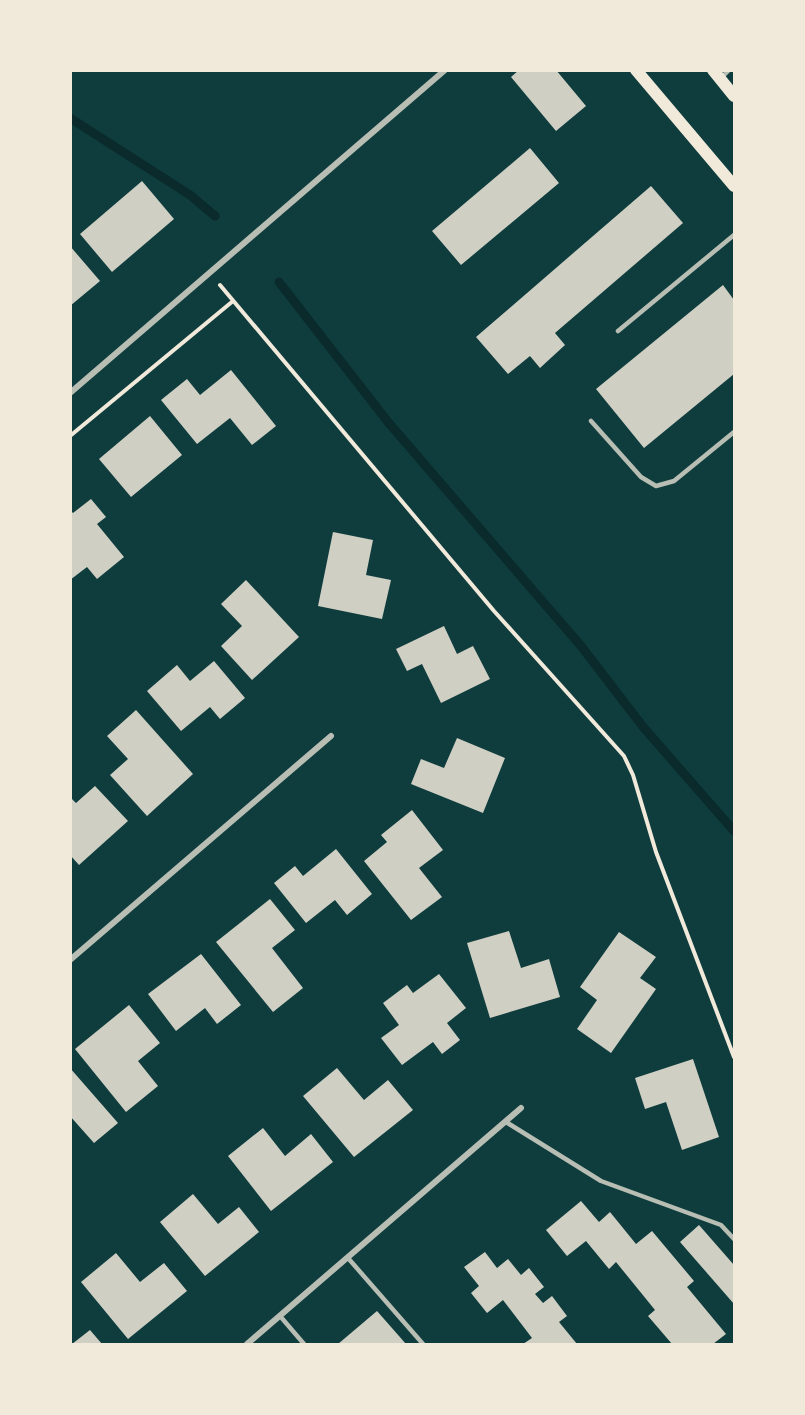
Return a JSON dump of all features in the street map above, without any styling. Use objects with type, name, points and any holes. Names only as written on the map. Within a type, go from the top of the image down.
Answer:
[{"type":"main road","points":[[636,70],[735,186]]},
{"type":"main road","points":[[721,73],[735,96]]},
{"type":"street","points":[[70,393],[446,70]]},
{"type":"street","points":[[70,960],[331,736]]},
{"type":"street","points":[[247,1344],[521,1108]]},
{"type":"lane","points":[[618,331],[735,235]]},
{"type":"lane","points":[[591,421],[641,477],[656,486],[674,481],[735,432]]},
{"type":"lane","points":[[506,1122],[601,1181],[721,1225],[735,1239]]},
{"type":"lane","points":[[348,1258],[423,1344]]},
{"type":"lane","points":[[280,1316],[304,1344]]},
{"type":"path","points":[[70,436],[233,301],[494,611],[624,756],[633,775],[656,852],[735,1057]]},
{"type":"building","points":[[519,70],[556,70],[586,106],[556,131],[511,77]]},
{"type":"building","points":[[530,148],[559,183],[461,265],[432,231]]},
{"type":"building","points":[[142,181],[174,219],[112,272],[80,234]]},
{"type":"building","points":[[651,186],[683,223],[555,333],[565,345],[540,368],[530,356],[508,374],[476,337]]},
{"type":"building","points":[[70,246],[100,281],[70,306]]},
{"type":"building","points":[[723,285],[734,300],[734,374],[644,448],[596,389]]},
{"type":"building","points":[[231,370],[276,426],[252,445],[230,418],[197,444],[161,400],[187,379],[200,395]]},
{"type":"building","points":[[150,416],[182,455],[131,497],[99,459]]},
{"type":"building","points":[[91,499],[106,517],[97,524],[124,557],[97,579],[87,567],[70,580],[70,510],[73,513]]},
{"type":"building","points":[[333,532],[373,540],[366,575],[391,580],[382,619],[318,606]]},
{"type":"building","points":[[246,580],[299,637],[252,680],[221,646],[242,626],[221,604]]},
{"type":"building","points":[[444,626],[457,654],[473,646],[490,679],[441,703],[422,664],[407,671],[396,649]]},
{"type":"building","points":[[214,661],[245,698],[220,719],[210,707],[181,731],[147,691],[177,665],[190,681]]},
{"type":"building","points":[[136,710],[193,774],[147,816],[110,775],[128,759],[107,736]]},
{"type":"building","points":[[457,738],[505,758],[483,813],[411,784],[421,759],[444,768]]},
{"type":"building","points":[[95,786],[128,821],[79,865],[70,855],[70,797],[76,803]]},
{"type":"building","points":[[412,810],[443,850],[419,868],[442,897],[411,920],[364,861],[387,842],[381,835]]},
{"type":"building","points":[[336,849],[372,894],[347,915],[335,900],[306,923],[274,883],[295,866],[303,876]]},
{"type":"building","points":[[270,899],[295,930],[272,948],[303,988],[273,1012],[216,942]]},
{"type":"building","points":[[509,931],[521,968],[549,959],[560,997],[490,1018],[467,943]]},
{"type":"building","points":[[619,932],[656,957],[640,978],[656,989],[611,1053],[577,1029],[597,1000],[580,987]]},
{"type":"building","points":[[201,954],[241,1005],[217,1024],[205,1008],[176,1031],[148,994]]},
{"type":"building","points":[[439,974],[466,1008],[447,1023],[460,1040],[442,1054],[433,1042],[402,1065],[381,1038],[399,1025],[383,1003],[407,985],[413,993]]},
{"type":"building","points":[[129,1005],[160,1043],[138,1061],[158,1086],[126,1112],[75,1049]]},
{"type":"building","points":[[693,1059],[719,1137],[682,1150],[666,1102],[645,1109],[635,1078]]},
{"type":"building","points":[[70,1068],[118,1123],[94,1143],[70,1116]]},
{"type":"building","points":[[337,1068],[364,1100],[388,1080],[413,1110],[354,1157],[303,1096]]},
{"type":"building","points":[[263,1128],[285,1156],[311,1134],[333,1162],[271,1211],[228,1156]]},
{"type":"building","points":[[193,1194],[218,1224],[239,1207],[259,1232],[205,1276],[160,1222]]},
{"type":"building","points":[[581,1201],[599,1222],[610,1212],[636,1244],[652,1231],[694,1281],[687,1287],[726,1334],[713,1344],[672,1344],[648,1316],[655,1310],[616,1262],[609,1269],[586,1241],[567,1256],[546,1230]]},
{"type":"building","points":[[699,1225],[734,1265],[734,1304],[680,1242]]},
{"type":"building","points":[[485,1252],[497,1268],[508,1259],[521,1275],[529,1268],[544,1287],[535,1294],[543,1303],[552,1296],[567,1316],[559,1322],[577,1344],[523,1344],[532,1338],[503,1300],[487,1313],[471,1293],[479,1286],[464,1267]]},
{"type":"building","points":[[116,1253],[140,1282],[164,1263],[187,1291],[128,1339],[81,1282]]},
{"type":"building","points":[[377,1311],[406,1344],[338,1344]]},
{"type":"building","points":[[90,1330],[102,1344],[72,1344]]},
{"type":"waterway","points":[[70,118],[190,195],[215,216]]},
{"type":"waterway","points":[[279,282],[388,422],[581,646],[644,728],[734,831]]}]
